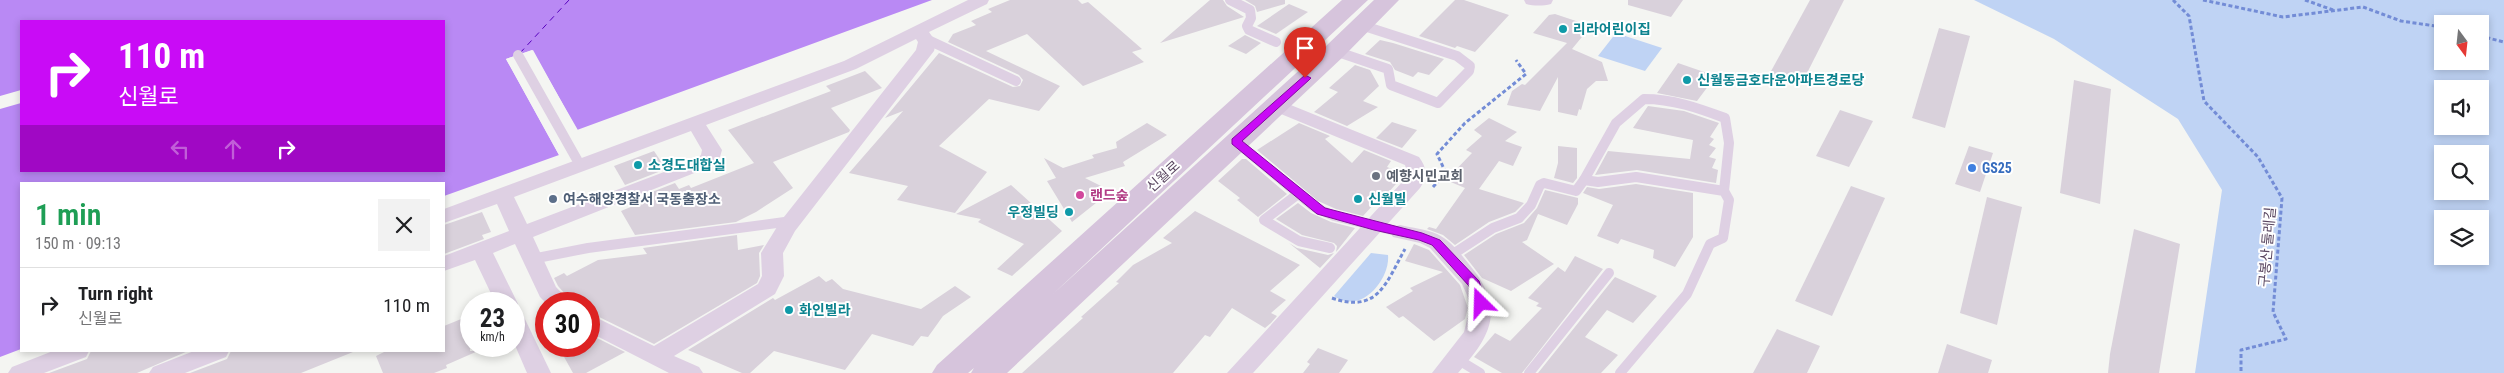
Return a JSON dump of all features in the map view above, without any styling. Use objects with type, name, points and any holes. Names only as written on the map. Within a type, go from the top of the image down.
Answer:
[{"type":"street","points":[[445,216],[850,65],[922,35],[981,0]]},
{"type":"street","name":"신월로","points":[[948,373],[1359,12],[1387,0]]},
{"type":"street","points":[[1532,0],[1545,0]]},
{"type":"street","name":"신월로","points":[[987,373],[1335,51],[1359,12]]},
{"type":"street","points":[[654,357],[767,289],[773,276],[772,253],[792,221],[921,56],[927,46],[922,35]]},
{"type":"street","points":[[1239,373],[1413,183],[1417,172],[1417,166],[1412,161],[1400,155],[1276,104]]},
{"type":"street","points":[[445,264],[700,165],[712,155],[710,145],[695,122]]},
{"type":"street","points":[[503,194],[548,292]]},
{"type":"street","points":[[1407,233],[1432,240],[1450,256],[1474,284],[1481,303],[1478,330],[1451,366]]},
{"type":"street","points":[[481,249],[501,292]]},
{"type":"street","points":[[600,328],[654,357],[691,373]]},
{"type":"street","points":[[525,343],[539,373]]},
{"type":"street","points":[[20,373],[75,352]]},
{"type":"street","points":[[161,373],[215,352]]},
{"type":"lane","points":[[1230,0],[1250,10],[1251,17],[1247,26],[1248,29],[1276,42]]},
{"type":"lane","points":[[1335,51],[1388,69],[1392,85],[1438,103],[1469,71],[1470,66],[1457,56],[1359,12]]},
{"type":"lane","points":[[922,35],[1016,80]]},
{"type":"lane","points":[[518,55],[580,165]]},
{"type":"lane","points":[[1450,256],[1493,228],[1519,218],[1531,205],[1542,184],[1576,191],[1616,123],[1644,99],[1686,104],[1725,118],[1729,143],[1724,191],[1729,200],[1724,238],[1710,244],[1687,294],[1620,373]]},
{"type":"lane","points":[[1235,142],[1321,211],[1407,233]]},
{"type":"lane","points":[[1584,180],[1598,182],[1636,177],[1724,191]]},
{"type":"lane","points":[[1298,194],[1264,220],[1299,241],[1330,248]]},
{"type":"lane","points":[[532,259],[588,248],[792,221]]},
{"type":"lane","points":[[1529,373],[1609,273]]},
{"type":"lane","points":[[1451,366],[1480,373]]},
{"type":"path","name":"구봉산 둘레길","points":[[2173,0],[2189,16],[2204,101],[2258,157],[2282,198],[2273,312],[2286,339],[2241,350],[2241,373]]},
{"type":"path","points":[[2203,0],[2283,17],[2363,7],[2402,21],[2434,27]]},
{"type":"path","points":[[2305,0],[2335,10]]},
{"type":"path","points":[[2489,38],[2504,42]]},
{"type":"path","points":[[1428,193],[1446,173],[1436,154],[1465,123],[1526,74],[1516,60]]},
{"type":"path","points":[[1330,297],[1348,306],[1365,302],[1376,295],[1388,283],[1407,233]]},
{"type":"shaded area","points":[[0,0],[932,0],[577,130],[533,50],[506,59],[559,155],[445,196],[445,182],[20,182],[20,349],[0,357]]},
{"type":"shaded area","points":[[1974,0],[2504,0],[2504,373],[2195,373],[2222,190],[2178,119],[2054,39]]},
{"type":"shaded area","points":[[1616,33],[1662,48],[1645,71],[1598,56]]},
{"type":"shaded area","points":[[1371,253],[1388,255],[1385,272],[1376,288],[1362,299],[1354,301],[1345,301],[1334,296]]},
{"type":"pier","points":[[532,50],[579,132],[575,131],[531,53],[509,61],[561,154],[559,155],[506,59]]},
{"type":"pier","points":[[20,90],[20,103],[0,109],[0,96]]},
{"type":"building","points":[[1010,0],[1078,0],[1082,4],[1088,2],[1142,49],[1132,52],[1144,62],[1083,86],[1027,34],[986,51],[1060,86],[1039,111],[989,99],[939,146],[987,172],[955,213],[897,200],[908,186],[849,173],[903,111],[885,118],[939,53],[1013,87],[1020,86],[1023,80],[1019,75],[948,42],[953,34],[976,25],[971,21],[992,12],[988,9]]},
{"type":"building","points":[[1210,0],[1223,0],[1227,6],[1244,17],[1160,43]]},
{"type":"building","points":[[1245,0],[1285,0],[1285,4],[1257,12],[1255,6]]},
{"type":"building","points":[[1455,0],[1464,0],[1509,15],[1475,52],[1457,46],[1455,48],[1419,36]]},
{"type":"building","points":[[1628,0],[1683,0],[1671,17],[1628,5]]},
{"type":"building","points":[[1810,0],[1844,0],[1802,83],[1770,73]]},
{"type":"building","points":[[1289,4],[1308,12],[1276,34],[1257,26]]},
{"type":"building","points":[[1555,14],[1591,26],[1572,49],[1602,62],[1608,81],[1596,81],[1587,89],[1581,110],[1579,109],[1577,116],[1558,112],[1558,77],[1540,111],[1507,105],[1512,91],[1522,84],[1525,85],[1567,43],[1533,33],[1549,15]]},
{"type":"building","points":[[1939,28],[1970,36],[1945,128],[1912,118]]},
{"type":"building","points":[[1245,35],[1261,43],[1246,54],[1228,46]]},
{"type":"building","points":[[1380,40],[1444,59],[1429,75],[1418,72],[1413,77],[1395,70],[1390,62],[1365,54]]},
{"type":"building","name":"신월동금호타운아파트경로당","points":[[1678,63],[1707,73],[1701,82],[1709,85],[1697,101],[1657,93]]},
{"type":"building","points":[[1355,65],[1370,70],[1379,86],[1363,101],[1378,107],[1347,126],[1314,112],[1338,92],[1329,88]]},
{"type":"building","points":[[865,71],[882,88],[831,108],[850,130],[849,132],[773,162],[793,188],[756,212],[736,222],[635,235],[621,211],[638,204],[634,199],[675,183],[679,189],[689,185],[691,188],[754,163],[728,130],[831,91],[826,86]]},
{"type":"building","points":[[2074,80],[2111,89],[2100,204],[2060,193]]},
{"type":"building","points":[[1648,106],[1684,111],[1719,123],[1710,137],[1714,139],[1709,145],[1716,148],[1709,157],[1716,159],[1712,168],[1718,170],[1716,183],[1637,170],[1595,175],[1608,151],[1690,159],[1693,140],[1633,128]]},
{"type":"building","points":[[1840,110],[1873,121],[1849,167],[1816,156]]},
{"type":"building","points":[[1489,118],[1517,132],[1505,141],[1522,147],[1513,166],[1499,161],[1479,189],[1524,203],[1515,212],[1489,222],[1455,245],[1443,235],[1427,229],[1429,227],[1436,229],[1465,188],[1446,180],[1472,153],[1466,150],[1482,136],[1474,130]]},
{"type":"building","points":[[1392,122],[1417,130],[1402,148],[1376,138]]},
{"type":"building","points":[[1147,123],[1167,135],[1123,162],[1125,166],[1085,178],[1103,187],[1093,195],[1101,199],[1072,222],[1047,181],[1056,178],[1044,158],[1063,168],[1094,158],[1092,155],[1117,148],[1116,142]]},
{"type":"building","points":[[1299,123],[1330,136],[1325,139],[1352,163],[1364,150],[1391,161],[1387,167],[1404,174],[1388,193],[1385,192],[1363,216],[1336,209],[1318,201],[1257,150]]},
{"type":"building","points":[[1558,146],[1577,148],[1577,178],[1573,183],[1554,178],[1558,163]]},
{"type":"building","points":[[1969,146],[1993,153],[1980,192],[1955,184]]},
{"type":"building","name":"소경도대합실","points":[[654,151],[666,169],[625,185],[614,166]]},
{"type":"building","points":[[1242,159],[1246,159],[1287,194],[1258,217],[1237,200],[1240,198],[1218,181]]},
{"type":"building","points":[[1636,184],[1693,193],[1693,237],[1675,267],[1653,258],[1654,250],[1621,239],[1618,244],[1597,236],[1613,205],[1583,193],[1587,187],[1599,189]]},
{"type":"building","points":[[1011,185],[1062,231],[1012,276],[997,269],[1024,244],[978,222],[981,219],[956,214]]},
{"type":"building","points":[[1851,186],[1885,198],[1832,316],[1795,301]]},
{"type":"building","points":[[1545,190],[1578,198],[1578,204],[1567,225],[1538,214],[1527,240],[1522,242],[1554,264],[1511,291],[1482,278],[1464,255],[1496,234],[1524,223],[1537,208]]},
{"type":"building","points":[[1987,197],[2022,207],[1997,325],[1960,313]]},
{"type":"building","points":[[1298,203],[1311,213],[1331,222],[1355,228],[1336,252],[1337,246],[1334,243],[1302,235],[1276,219]]},
{"type":"building","points":[[1195,211],[1300,265],[1270,291],[1286,300],[1271,313],[1277,316],[1271,323],[1265,328],[1232,308],[1210,337],[1205,335],[1173,373],[1022,373],[1119,283],[1116,282],[1133,265],[1172,243],[1163,238]]},
{"type":"building","points":[[482,212],[491,232],[482,235],[484,239],[445,254],[445,225]]},
{"type":"building","points":[[2134,229],[2180,244],[2159,373],[2108,373],[2110,354]]},
{"type":"building","points":[[737,235],[738,250],[764,245],[759,253],[760,276],[757,283],[654,344],[600,317],[600,292],[563,292],[554,278],[564,273],[567,276],[598,260],[647,254],[643,248]]},
{"type":"building","points":[[1289,243],[1297,248],[1328,255],[1334,253],[1320,268]]},
{"type":"building","points":[[1414,244],[1429,250],[1460,285],[1468,308],[1465,319],[1434,341],[1403,316],[1399,318],[1386,307],[1413,291],[1410,288],[1443,272],[1405,261]]},
{"type":"building","points":[[1575,256],[1603,269],[1522,373],[1502,373],[1474,357],[1495,333],[1510,341],[1542,308],[1536,306],[1539,303],[1528,298],[1558,267],[1565,272]]},
{"type":"building","points":[[819,276],[826,282],[832,279],[843,289],[921,309],[955,286],[971,297],[943,316],[928,337],[921,336],[913,346],[872,334],[845,370],[774,351],[750,373],[742,373],[688,350],[773,298],[775,300]]},
{"type":"building","points":[[1615,277],[1657,296],[1633,323],[1607,310],[1585,337],[1618,355],[1601,373],[1538,373]]},
{"type":"building","points":[[460,319],[460,357],[464,357],[446,365],[447,368],[434,373],[383,373],[376,356],[384,352],[445,352],[445,326]]},
{"type":"building","points":[[1777,329],[1820,346],[1807,373],[1753,373]]},
{"type":"building","points":[[600,340],[625,352],[586,373],[573,373],[564,357],[600,357]]},
{"type":"building","points":[[1947,344],[1992,360],[1988,373],[1938,373]]},
{"type":"building","points":[[1318,348],[1348,360],[1339,373],[1303,373],[1310,364],[1307,362]]},
{"type":"building","points":[[90,352],[186,352],[137,373],[49,373],[87,359]]},
{"type":"building","points":[[230,352],[353,352],[301,373],[190,373],[227,359]]},
{"type":"ferry route","points":[[520,53],[569,0]]},
{"type":"place","name":"리라어린이집","points":[[1563,29]]},
{"type":"place","name":"신월동금호타운아파트경로당","points":[[1687,80]]},
{"type":"place","name":"소경도대합실","points":[[638,165]]},
{"type":"place","name":"GS25","points":[[1972,168]]},
{"type":"place","name":"예향시민교회","points":[[1376,176]]},
{"type":"place","name":"랜드숲","points":[[1080,195]]},
{"type":"place","name":"여수해양경찰서 국동출장소","points":[[553,199]]},
{"type":"place","name":"신월빌","points":[[1358,199]]},
{"type":"place","name":"우정빌딩","points":[[1069,212]]},
{"type":"place","name":"화인빌라","points":[[789,310]]},
{"type":"route","points":[[1305,78],[1235,142],[1308,203],[1321,211],[1374,226],[1422,236],[1436,242],[1474,284],[1481,303]]}]
